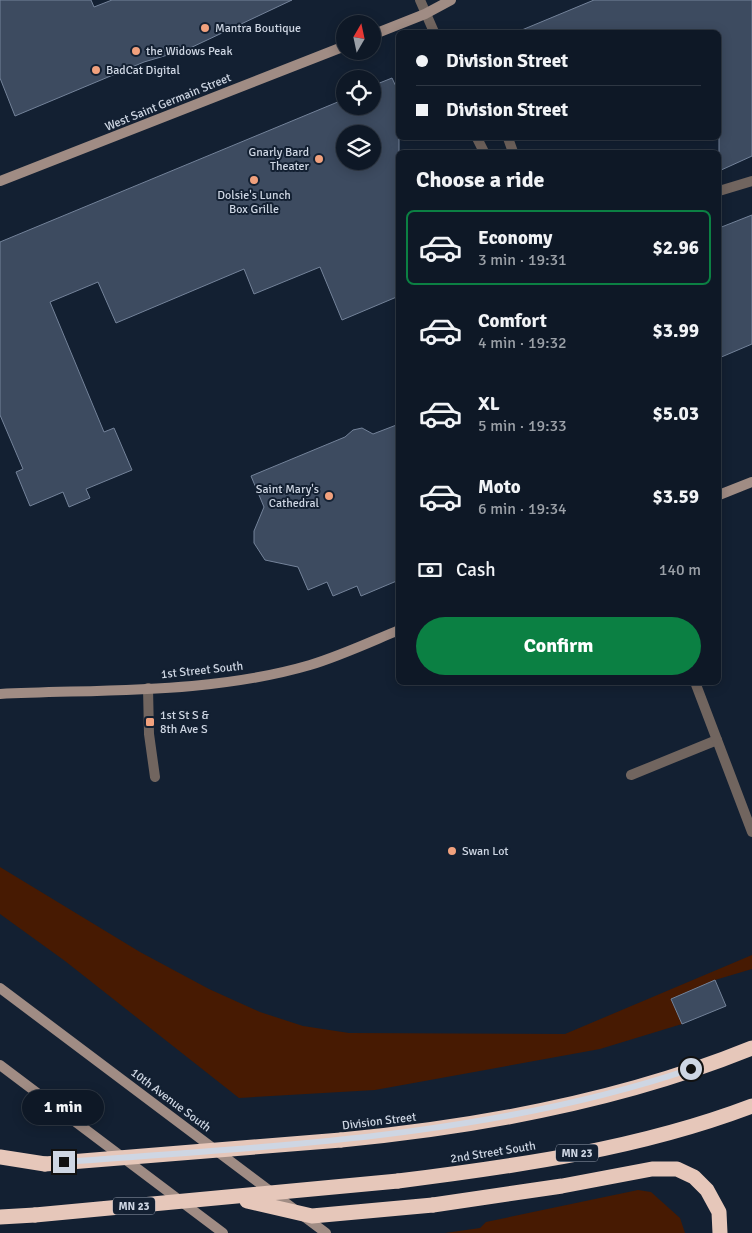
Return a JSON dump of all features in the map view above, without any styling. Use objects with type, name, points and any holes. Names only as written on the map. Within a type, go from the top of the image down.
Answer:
[{"type":"highway","name":"Division Street","points":[[0,1168],[390,1136],[525,1113],[672,1076],[752,1048]]},
{"type":"highway","name":"2nd Street South","points":[[234,1198],[398,1181],[555,1158],[660,1135],[752,1106]]},
{"type":"highway","points":[[0,1157],[45,1164]]},
{"type":"highway","points":[[234,1198],[312,1216],[433,1205],[562,1186],[652,1169],[677,1169],[694,1178],[708,1190],[719,1212],[720,1233]]},
{"type":"highway","name":"MN 23","points":[[0,1217],[234,1198]]},
{"type":"street","points":[[420,0],[433,30]]},
{"type":"street","points":[[381,31],[425,14],[451,0]]},
{"type":"street","name":"West Saint Germain Street","points":[[0,181],[336,50]]},
{"type":"street","points":[[721,190],[752,181]]},
{"type":"street","points":[[721,494],[752,482]]},
{"type":"street","name":"1st Street South","points":[[0,694],[192,686],[249,678],[311,665],[396,631]]},
{"type":"street","points":[[696,685],[752,832]]},
{"type":"street","points":[[148,688],[149,734],[155,777]]},
{"type":"street","points":[[632,775],[717,740]]},
{"type":"street","name":"10th Avenue South","points":[[0,988],[326,1233]]},
{"type":"street","points":[[0,1065],[223,1233]]},
{"type":"shaded area","points":[[0,867],[140,952],[209,989],[260,1012],[303,1026],[349,1033],[565,1034],[752,955],[752,969],[715,980],[671,999],[682,1024],[600,1049],[375,1090],[239,1098],[65,961],[0,914]]},
{"type":"shaded area","points":[[638,1190],[651,1192],[680,1218],[685,1233],[445,1233],[480,1228],[486,1222]]},
{"type":"building","points":[[0,0],[91,0],[94,7],[112,0],[292,0],[188,49],[144,62],[15,116],[0,78]]},
{"type":"building","points":[[594,0],[752,0],[752,156],[721,170],[719,140],[721,140],[721,30],[522,30]]},
{"type":"building","points":[[392,78],[396,87],[396,140],[399,140],[399,150],[396,150],[396,297],[342,320],[320,267],[254,294],[244,269],[116,323],[98,282],[50,302],[104,432],[114,428],[132,470],[86,489],[90,498],[69,507],[63,492],[30,506],[16,472],[23,469],[0,415],[0,242],[336,103],[336,115],[381,115],[381,82]]},
{"type":"building","points":[[752,215],[752,344],[721,357],[721,227]]},
{"type":"building","name":"Saint Mary's Cathedral","points":[[396,425],[396,581],[361,596],[357,586],[333,596],[327,582],[308,590],[298,567],[265,560],[254,543],[254,531],[264,507],[251,476],[345,437],[353,430],[362,428],[373,434]]},
{"type":"building","points":[[715,980],[726,1006],[682,1024],[671,999]]},
{"type":"place","name":"Mantra Boutique","points":[[205,28]]},
{"type":"place","name":"the Widows Peak","points":[[136,51]]},
{"type":"place","name":"BadCat Digital","points":[[96,70]]},
{"type":"place","name":"Gnarly Bard Theater","points":[[319,159]]},
{"type":"place","name":"Dolsie's Lunch Box Grille","points":[[254,180]]},
{"type":"place","name":"Saint Mary's Cathedral","points":[[329,496]]},
{"type":"place","name":"1st St S & 8th Ave S","points":[[150,722]]},
{"type":"place","name":"Swan Lot","points":[[452,851]]},
{"type":"route","points":[[64,1162],[390,1136],[444,1128],[516,1116],[672,1076],[691,1069]]}]
